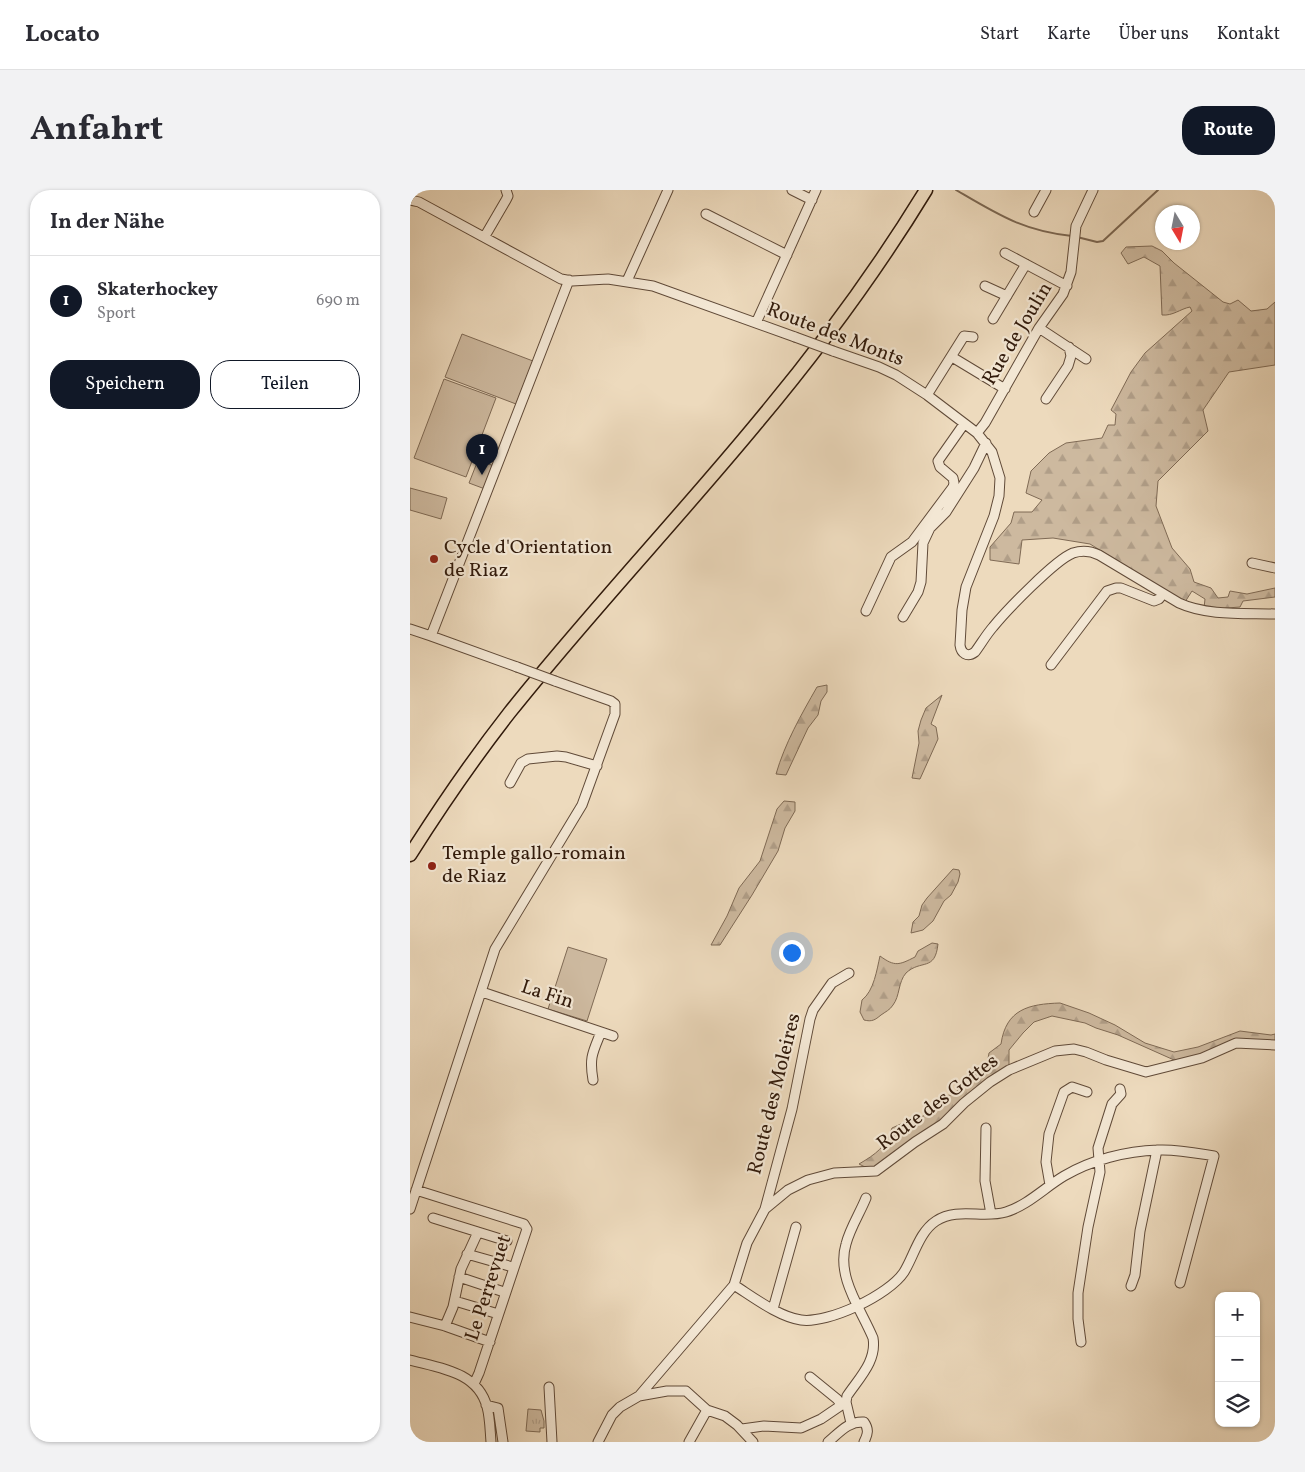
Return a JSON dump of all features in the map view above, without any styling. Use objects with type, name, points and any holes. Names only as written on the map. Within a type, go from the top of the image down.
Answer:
[{"type":"highway","points":[[410,840],[467,756],[533,671],[726,447],[801,356],[868,265],[918,190]]},
{"type":"highway","points":[[410,854],[463,775],[514,707],[571,638],[757,424],[820,345],[879,263],[926,190]]},
{"type":"street","points":[[485,236],[508,196],[506,190]]},
{"type":"street","points":[[627,281],[668,190]]},
{"type":"street","points":[[792,190],[812,200]]},
{"type":"street","points":[[756,323],[816,190]]},
{"type":"street","points":[[1034,212],[1046,190]]},
{"type":"street","name":"Rue de Joulin","points":[[977,433],[1005,390],[1039,328],[1060,300],[1067,286],[1071,272],[1079,218],[1093,190]]},
{"type":"street","name":"Route des Monts","points":[[410,200],[419,202],[485,236],[562,279],[608,279],[653,286],[879,367],[927,395],[977,433],[986,442],[997,464],[1000,488],[994,516],[964,594],[960,638],[960,647],[963,653],[968,655],[975,652],[1002,617],[1057,563],[1073,554],[1086,552],[1100,555],[1184,606],[1200,610],[1275,614]]},
{"type":"street","points":[[706,214],[787,255]]},
{"type":"street","points":[[1004,253],[1067,286]]},
{"type":"street","points":[[992,320],[1026,264]]},
{"type":"street","points":[[431,636],[569,280]]},
{"type":"street","points":[[985,286],[1007,296]]},
{"type":"street","points":[[1039,328],[1086,358]]},
{"type":"street","points":[[927,395],[964,336],[973,337]]},
{"type":"street","points":[[1046,399],[1068,366],[1071,356],[1069,347]]},
{"type":"street","points":[[952,357],[1005,390]]},
{"type":"street","points":[[866,611],[891,557],[912,542],[954,485],[954,478],[941,469],[938,461],[964,424]]},
{"type":"street","points":[[903,617],[918,592],[921,582],[923,544],[930,528],[946,512],[974,468],[986,442]]},
{"type":"street","points":[[1252,563],[1275,568]]},
{"type":"street","points":[[1051,665],[1107,591],[1121,588],[1154,601],[1164,594]]},
{"type":"street","points":[[410,629],[615,704],[615,714],[582,805],[495,949],[410,1209]]},
{"type":"street","points":[[510,783],[521,762],[528,759],[557,756],[597,766]]},
{"type":"street","name":"Route des Moleires","points":[[764,1209],[792,1109],[813,1010],[832,983],[849,973]]},
{"type":"street","name":"La Fin","points":[[482,992],[613,1036]]},
{"type":"street","points":[[593,1080],[590,1066],[591,1055],[601,1032]]},
{"type":"street","name":"Route des Gottes","points":[[598,1442],[612,1415],[620,1407],[639,1396],[734,1285],[748,1243],[764,1209],[788,1190],[808,1180],[834,1173],[876,1171],[943,1124],[964,1103],[990,1082],[1009,1070],[1055,1051],[1074,1049],[1146,1072],[1202,1058],[1236,1043],[1275,1045]]},
{"type":"street","points":[[1050,1185],[1046,1162],[1049,1134],[1064,1092],[1072,1087],[1087,1092]]},
{"type":"street","points":[[1081,1342],[1078,1319],[1078,1293],[1088,1227],[1100,1172],[1098,1148],[1112,1104],[1121,1094],[1120,1089]]},
{"type":"street","points":[[986,1128],[986,1181],[991,1214]]},
{"type":"street","points":[[1131,1286],[1135,1275],[1140,1231],[1158,1150]]},
{"type":"street","points":[[734,1285],[773,1309],[801,1320],[816,1320],[842,1312],[884,1292],[895,1282],[904,1272],[923,1234],[934,1222],[945,1216],[1005,1213],[1023,1205],[1050,1185],[1079,1169],[1099,1161],[1158,1150],[1214,1156],[1180,1283]]},
{"type":"street","name":"Le Perrevuet","points":[[416,1190],[524,1224],[527,1229],[490,1342],[474,1384]]},
{"type":"street","points":[[742,1429],[764,1426],[801,1428],[821,1419],[844,1404],[847,1396],[870,1362],[875,1346],[873,1338],[844,1273],[846,1243],[866,1198]]},
{"type":"street","points":[[433,1218],[507,1241]]},
{"type":"street","points":[[773,1309],[796,1228]]},
{"type":"street","points":[[445,1326],[455,1301],[459,1277],[467,1254],[478,1232]]},
{"type":"street","points":[[467,1254],[508,1266]]},
{"type":"street","points":[[459,1277],[501,1291]]},
{"type":"street","points":[[455,1301],[494,1313]]},
{"type":"street","points":[[410,1317],[445,1326],[490,1342]]},
{"type":"street","points":[[410,1360],[458,1373],[474,1384],[484,1397],[491,1442]]},
{"type":"street","points":[[810,1377],[844,1404],[851,1423]]},
{"type":"street","points":[[549,1387],[552,1442]]},
{"type":"street","points":[[639,1396],[667,1391],[686,1391],[707,1410],[725,1416],[742,1429],[753,1442]]},
{"type":"street","points":[[486,1405],[493,1405],[498,1408],[502,1442]]},
{"type":"street","points":[[689,1442],[707,1410]]},
{"type":"street","points":[[828,1442],[851,1423],[864,1422],[868,1432],[864,1442]]},
{"type":"green space","points":[[1152,246],[1155,250],[1162,251],[1174,263],[1223,302],[1230,304],[1238,300],[1251,311],[1267,309],[1275,302],[1275,365],[1229,372],[1203,410],[1208,431],[1158,481],[1156,506],[1172,548],[1190,569],[1194,582],[1211,588],[1218,598],[1228,597],[1230,591],[1247,594],[1275,588],[1275,597],[1243,601],[1240,607],[1204,608],[1205,599],[1192,591],[1185,602],[1090,544],[1053,538],[1022,540],[1019,564],[990,560],[990,547],[1011,523],[1014,512],[1032,512],[1042,500],[1026,493],[1031,471],[1049,453],[1066,443],[1102,438],[1108,425],[1115,425],[1116,414],[1111,410],[1131,372],[1145,353],[1192,311],[1190,307],[1162,315],[1160,266],[1144,257],[1128,264],[1121,253],[1126,247]]},
{"type":"green space","points":[[462,334],[533,361],[516,404],[445,377]]},
{"type":"green space","points":[[444,379],[496,398],[466,477],[414,458]]},
{"type":"green space","points":[[478,460],[494,466],[485,489],[469,483]]},
{"type":"green space","points":[[410,488],[447,498],[441,519],[410,510]]},
{"type":"green space","points":[[827,685],[827,692],[821,701],[818,715],[808,728],[786,775],[776,774],[789,740],[817,687]]},
{"type":"green space","points":[[942,695],[931,724],[936,727],[938,739],[920,779],[912,778],[919,743],[918,731],[921,720],[926,708]]},
{"type":"green space","points":[[784,801],[795,802],[795,811],[785,828],[778,851],[720,945],[711,945],[727,916],[739,888],[760,861],[777,809]]},
{"type":"green space","points":[[953,869],[959,870],[960,874],[951,895],[944,901],[933,921],[923,930],[911,933],[913,922],[919,916],[922,905]]},
{"type":"green space","points":[[932,943],[938,944],[934,958],[931,962],[917,966],[906,973],[892,1007],[875,1019],[864,1020],[860,1012],[862,1000],[872,986],[880,956],[893,963],[901,963],[915,957],[918,951]]},
{"type":"green space","points":[[568,947],[607,959],[587,1021],[548,1009]]},
{"type":"green space","points":[[1060,1003],[1115,1025],[1145,1043],[1174,1052],[1198,1047],[1240,1031],[1275,1034],[1275,1045],[1236,1043],[1183,1064],[1118,1035],[1085,1023],[1052,1016],[1034,1022],[1009,1050],[1009,1070],[944,1122],[871,1170],[859,1164],[880,1149],[890,1135],[892,1128],[933,1113],[942,1097],[954,1095],[960,1087],[969,1086],[974,1075],[987,1064],[989,1053],[1001,1044],[1008,1023],[1014,1016],[1029,1007]]},
{"type":"green space","points":[[528,1409],[541,1410],[544,1428],[540,1428],[540,1432],[526,1431]]},
{"type":"waterway","points":[[956,190],[998,214],[1025,226],[1055,234],[1072,236]]},
{"type":"waterway","points":[[1077,237],[1097,242],[1103,241],[1158,190]]},
{"type":"place","name":"Skaterhockey","points":[[482,475]]},
{"type":"place","name":"Cycle d'Orientation de Riaz","points":[[434,559]]},
{"type":"place","name":"Temple gallo-romain de Riaz","points":[[432,866]]}]
